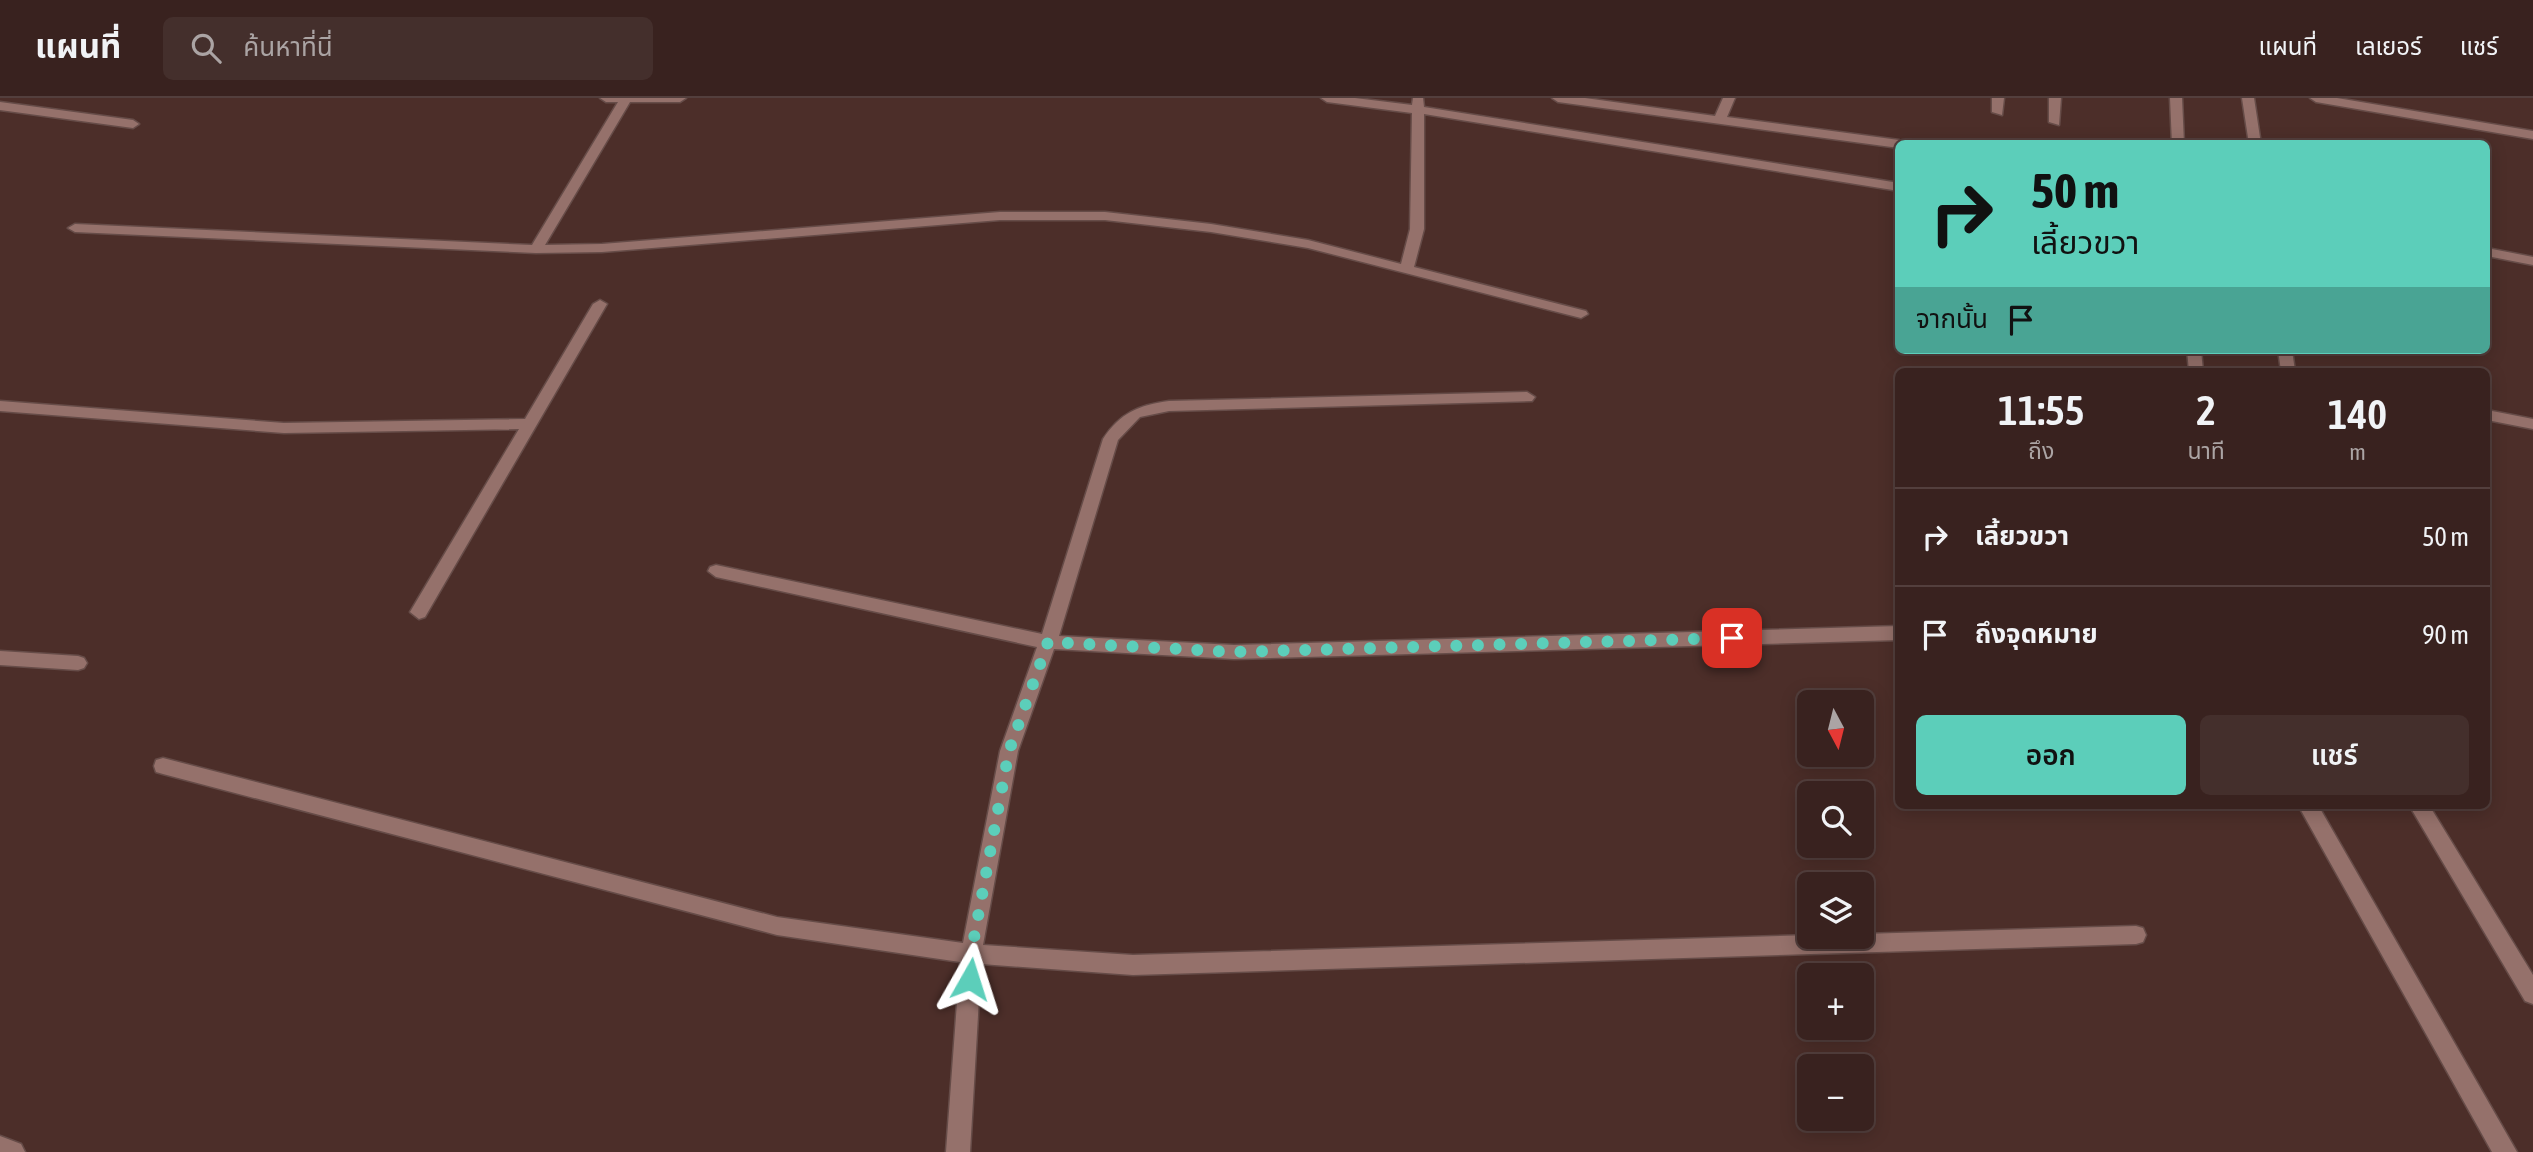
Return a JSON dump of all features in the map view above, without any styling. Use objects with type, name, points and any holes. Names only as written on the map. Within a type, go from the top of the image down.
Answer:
[{"type":"street","points":[[606,98],[680,98]]},
{"type":"street","points":[[1327,98],[1419,104],[1895,186]]},
{"type":"street","points":[[1558,98],[1895,143]]},
{"type":"street","points":[[1720,119],[1729,98]]},
{"type":"street","points":[[1998,98],[1998,112]]},
{"type":"street","points":[[2055,98],[2055,122]]},
{"type":"street","points":[[2176,98],[2178,140]]},
{"type":"street","points":[[2248,98],[2254,140]]},
{"type":"street","points":[[2316,98],[2533,135]]},
{"type":"street","points":[[536,249],[626,99]]},
{"type":"street","points":[[1407,268],[1417,229],[1416,137],[1419,104]]},
{"type":"street","points":[[0,106],[133,124]]},
{"type":"street","points":[[75,228],[536,249],[602,248],[1000,216],[1105,216],[1296,242],[1581,314]]},
{"type":"street","points":[[2490,253],[2533,261]]},
{"type":"street","points":[[419,612],[600,304]]},
{"type":"street","points":[[958,1152],[971,954],[1009,751],[1048,642],[1111,439],[1127,417],[1142,409],[1527,397]]},
{"type":"street","points":[[0,406],[284,428],[530,424]]},
{"type":"street","points":[[2490,416],[2533,424]]},
{"type":"street","points":[[716,571],[1048,642],[1234,652],[1895,633]]},
{"type":"street","points":[[0,657],[78,663]]},
{"type":"street","points":[[163,766],[777,926],[971,954],[1133,964],[2136,935]]},
{"type":"street","points":[[2310,809],[2505,1152]]},
{"type":"street","points":[[2421,809],[2533,994]]},
{"type":"street","points":[[0,1147],[13,1152]]},
{"type":"route","points":[[970,979],[971,954],[1009,751],[1048,642],[1234,652],[1732,638]]}]
